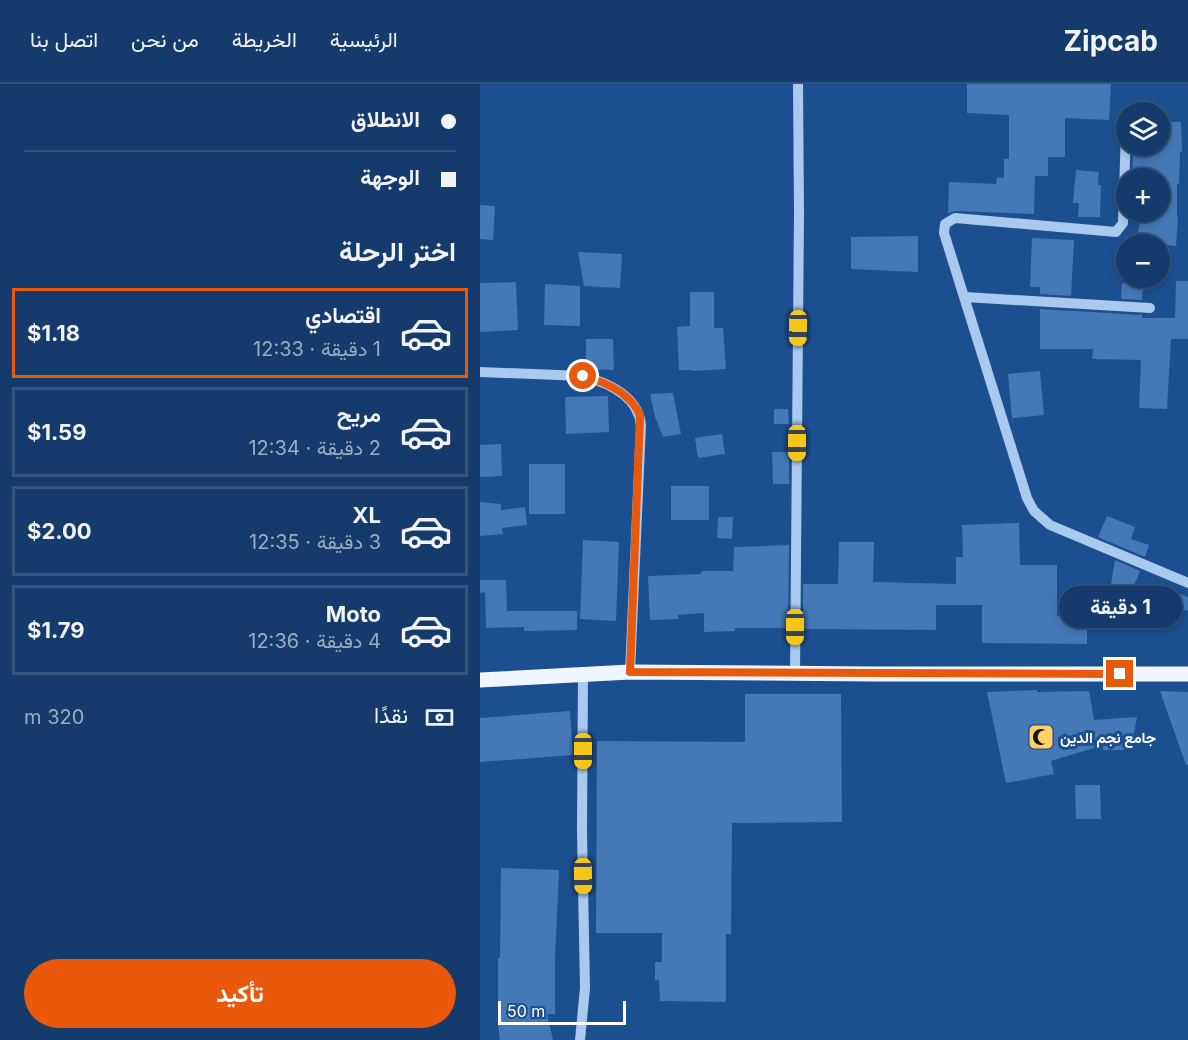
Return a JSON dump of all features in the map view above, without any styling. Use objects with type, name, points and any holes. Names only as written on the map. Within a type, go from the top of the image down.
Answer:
[{"type":"main road","points":[[480,680],[630,672],[1188,674]]},
{"type":"street","points":[[795,673],[798,84]]},
{"type":"street","points":[[1125,156],[1123,223],[1116,232],[955,218],[948,221],[944,233],[1027,498],[1034,511],[1050,525],[1188,583]]},
{"type":"street","points":[[965,297],[1150,308]]},
{"type":"street","points":[[480,372],[583,376],[617,390],[635,405],[640,415],[641,425],[630,672]]},
{"type":"street","points":[[580,1040],[585,988],[582,832],[583,674]]},
{"type":"building","points":[[967,84],[1111,84],[1109,120],[1065,118],[1065,157],[1048,157],[1048,176],[1035,176],[1034,214],[956,211],[948,213],[949,182],[996,184],[997,177],[1004,178],[1004,159],[1009,159],[1009,115],[967,113]]},
{"type":"building","points":[[1170,122],[1181,122],[1182,152],[1180,152],[1179,184],[1177,184],[1176,246],[1170,245],[1170,234],[1138,234],[1140,222],[1170,222],[1170,168],[1132,168],[1133,156],[1170,156]]},
{"type":"building","points":[[1076,170],[1099,172],[1100,217],[1078,217],[1079,203],[1073,203]]},
{"type":"building","points":[[480,205],[495,206],[493,240],[480,239]]},
{"type":"building","points":[[918,236],[918,272],[851,269],[851,237]]},
{"type":"building","points":[[1032,238],[1074,240],[1071,296],[1040,294],[1040,287],[1030,287]]},
{"type":"building","points":[[578,252],[622,254],[620,288],[584,286]]},
{"type":"building","points":[[1176,281],[1188,281],[1188,339],[1171,339],[1167,409],[1139,408],[1141,360],[1092,359],[1093,349],[1040,349],[1040,309],[1142,315],[1142,318],[1175,318]]},
{"type":"building","points":[[516,282],[518,330],[480,332],[480,283]]},
{"type":"building","points":[[545,284],[580,286],[580,326],[544,325]]},
{"type":"building","points":[[1122,288],[1143,288],[1142,300],[1121,299]]},
{"type":"building","points":[[690,292],[714,292],[714,328],[723,328],[726,369],[679,370],[677,327],[690,326]]},
{"type":"building","points":[[586,339],[613,339],[614,370],[586,369]]},
{"type":"building","points":[[1040,371],[1044,415],[1012,418],[1008,374]]},
{"type":"building","points":[[673,393],[681,434],[663,437],[655,417],[650,394]]},
{"type":"building","points":[[608,396],[609,432],[566,434],[565,397]]},
{"type":"building","points":[[774,409],[788,409],[789,424],[774,424]]},
{"type":"building","points":[[722,434],[725,454],[698,458],[695,438]]},
{"type":"building","points":[[501,444],[502,476],[480,477],[480,445]]},
{"type":"building","points":[[772,452],[789,452],[789,484],[773,484]]},
{"type":"building","points":[[529,464],[565,464],[565,514],[529,514]]},
{"type":"building","points":[[671,486],[709,486],[709,520],[671,520]]},
{"type":"building","points":[[480,502],[501,504],[501,510],[525,507],[527,525],[502,528],[503,534],[480,536]]},
{"type":"building","points":[[1107,516],[1135,527],[1131,539],[1149,545],[1145,557],[1098,537]]},
{"type":"building","points":[[718,517],[733,517],[732,539],[717,538]]},
{"type":"building","points":[[1019,523],[1020,565],[1057,565],[1057,616],[1087,617],[1087,644],[982,643],[982,605],[936,605],[936,630],[803,629],[803,584],[838,584],[839,542],[874,542],[873,582],[956,584],[956,557],[963,557],[962,525]]},
{"type":"building","points":[[583,540],[619,542],[616,621],[580,619]]},
{"type":"building","points":[[789,545],[788,628],[735,628],[735,631],[704,632],[704,613],[678,615],[678,619],[650,620],[648,576],[701,574],[701,571],[733,571],[734,547]]},
{"type":"building","points":[[1115,560],[1140,571],[1133,588],[1125,585],[1126,621],[1105,621]]},
{"type":"building","points":[[480,580],[506,580],[507,611],[577,611],[577,630],[524,631],[524,627],[486,628],[485,592],[480,593]]},
{"type":"building","points":[[1166,589],[1188,597],[1188,611],[1162,602]]},
{"type":"building","points":[[1037,690],[1037,692],[1089,691],[1094,720],[1137,717],[1131,750],[1103,750],[1103,745],[1051,761],[1054,774],[1006,783],[987,692]]},
{"type":"building","points":[[1160,691],[1188,692],[1188,765],[1186,765]]},
{"type":"building","points":[[745,694],[841,694],[842,822],[732,823],[731,934],[726,934],[726,1002],[660,1001],[659,980],[655,980],[655,962],[662,962],[662,933],[596,933],[597,741],[745,742]]},
{"type":"building","points":[[570,711],[573,755],[480,762],[480,718]]},
{"type":"building","points":[[1075,785],[1100,785],[1101,819],[1076,819]]},
{"type":"building","points":[[501,868],[559,870],[555,1014],[547,1014],[553,1040],[500,1040],[498,958],[500,958]]},
{"type":"place","name":"جامع نجم الدين","points":[[1041,737]]},
{"type":"route","points":[[583,376],[617,390],[635,405],[640,415],[630,672],[1120,674]]}]
